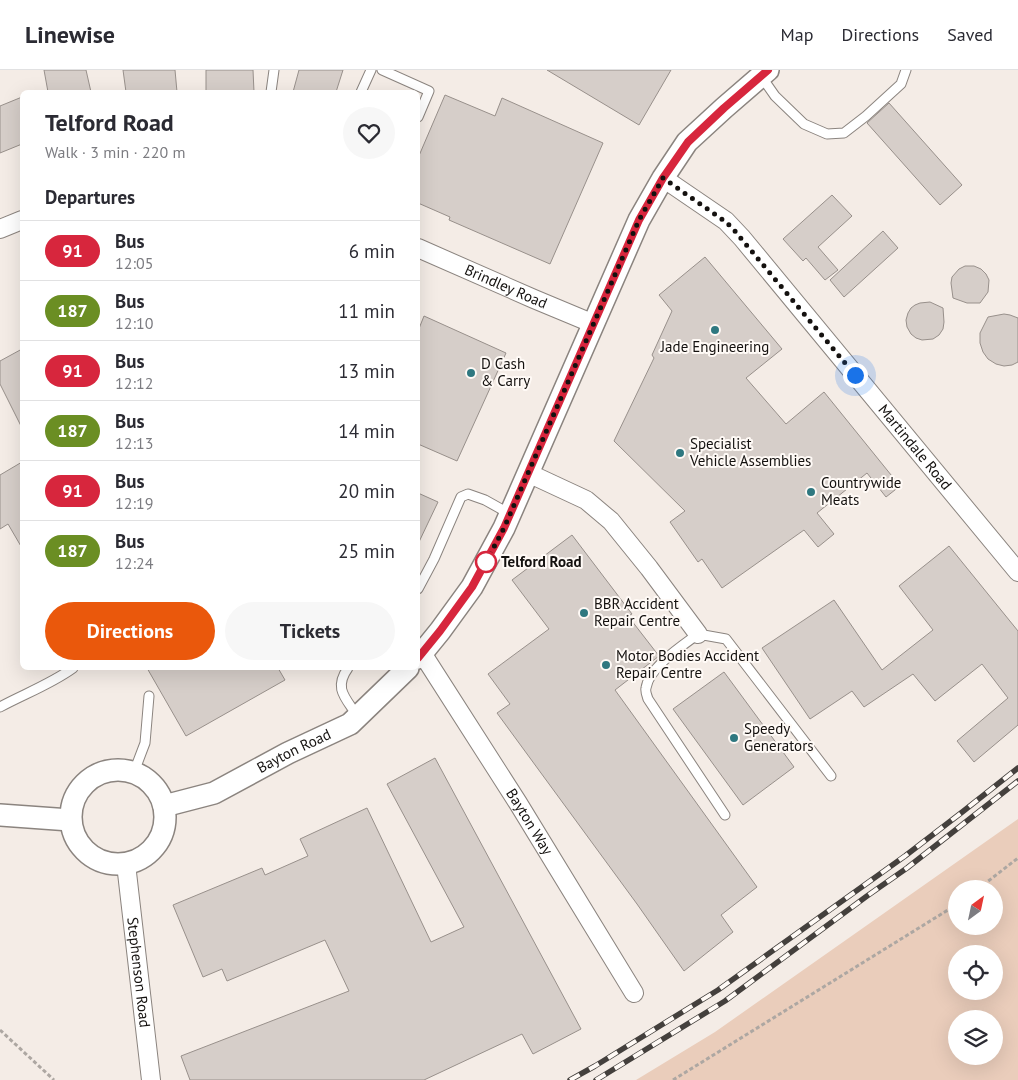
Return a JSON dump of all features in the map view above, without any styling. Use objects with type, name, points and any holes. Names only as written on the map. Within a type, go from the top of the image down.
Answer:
[{"type":"street","name":"Bayton Road","points":[[420,655],[472,587],[504,528],[639,220],[663,178],[688,142],[764,73]]},
{"type":"street","name":"Martindale Road","points":[[663,178],[726,222],[742,238],[1018,572]]},
{"type":"street","points":[[0,229],[20,221]]},
{"type":"street","name":"Brindley Road","points":[[420,249],[594,324]]},
{"type":"street","points":[[528,473],[586,500],[611,521],[698,634]]},
{"type":"street","name":"Bayton Way","points":[[420,666],[518,802],[634,993]]},
{"type":"street","name":"Bayton Road","points":[[164,806],[214,793],[288,753],[350,724],[406,670]]},
{"type":"street","points":[[118,769],[134,772],[148,780],[158,792],[164,806],[163,832],[149,853],[138,860],[126,864],[106,863],[88,854],[76,839],[70,820],[71,804],[78,790],[89,779],[110,770],[118,769]]},
{"type":"street","points":[[0,815],[70,820]]},
{"type":"street","name":"Stephenson Road","points":[[126,864],[151,1080]]},
{"type":"lane","points":[[271,90],[274,70]]},
{"type":"lane","points":[[362,90],[371,70]]},
{"type":"lane","points":[[382,70],[429,91],[420,112]]},
{"type":"lane","points":[[764,73],[775,96],[804,124],[827,134],[844,132],[866,116],[901,84],[906,70]]},
{"type":"lane","points":[[420,585],[434,559],[461,497],[468,494],[485,500],[510,514]]},
{"type":"lane","points":[[725,815],[648,699],[646,689],[650,676],[668,657],[698,634],[726,639],[831,776]]},
{"type":"lane","points":[[0,707],[61,677],[70,670]]},
{"type":"lane","points":[[347,670],[341,680],[341,691],[358,716]]},
{"type":"lane","points":[[134,772],[145,742],[149,696]]},
{"type":"path","points":[[990,880],[1018,858]]},
{"type":"path","points":[[673,1080],[948,909]]},
{"type":"path","points":[[0,1030],[54,1080]]},
{"type":"shaded area","points":[[1018,819],[1018,1080],[636,1080],[715,1032]]},
{"type":"building","points":[[44,70],[86,70],[91,90],[48,90]]},
{"type":"building","points":[[123,70],[175,70],[177,90],[126,90]]},
{"type":"building","points":[[206,70],[253,70],[254,90],[206,90]]},
{"type":"building","points":[[299,70],[343,70],[337,90],[294,90]]},
{"type":"building","points":[[547,70],[671,70],[639,125]]},
{"type":"building","points":[[445,95],[495,116],[502,98],[603,143],[550,264],[449,220],[450,217],[420,204],[420,153]]},
{"type":"building","points":[[20,98],[20,145],[0,153],[0,106]]},
{"type":"building","points":[[889,103],[962,185],[940,205],[867,123]]},
{"type":"building","points":[[832,195],[852,216],[818,247],[838,270],[825,280],[806,258],[803,261],[783,239]]},
{"type":"building","points":[[883,231],[898,248],[844,297],[830,280]]},
{"type":"building","points":[[705,257],[782,349],[746,378],[786,424],[824,392],[900,486],[886,497],[867,473],[817,513],[834,534],[818,547],[804,530],[722,588],[702,559],[698,562],[670,522],[685,511],[614,441],[654,358],[652,355],[672,311],[659,295]]},
{"type":"building","points":[[965,266],[974,266],[981,269],[989,280],[988,292],[980,303],[967,303],[953,298],[952,277],[959,269]]},
{"type":"building","points":[[930,302],[943,308],[943,329],[933,339],[922,340],[911,334],[906,320],[911,308],[915,305]]},
{"type":"building","points":[[1004,314],[1018,318],[1018,362],[1004,366],[988,359],[980,343],[980,333],[988,317]]},
{"type":"building","points":[[424,316],[506,353],[457,461],[420,445],[420,326]]},
{"type":"building","points":[[20,350],[20,424],[0,384],[0,361]]},
{"type":"building","points":[[20,463],[20,545],[8,524],[0,529],[0,475]]},
{"type":"building","points":[[420,494],[438,502],[420,540]]},
{"type":"building","points":[[572,535],[632,614],[628,616],[659,656],[615,690],[757,887],[721,915],[733,932],[684,971],[497,713],[510,704],[488,674],[549,629],[512,580]]},
{"type":"building","points":[[949,546],[1018,631],[1018,725],[974,762],[957,741],[1008,698],[982,664],[935,701],[913,674],[864,707],[852,691],[810,719],[762,648],[834,600],[882,670],[933,630],[899,586]]},
{"type":"building","points":[[148,670],[279,670],[285,680],[186,736]]},
{"type":"building","name":"Speedy Generators","points":[[724,672],[794,767],[743,805],[673,709]]},
{"type":"building","points":[[435,758],[581,1029],[533,1054],[522,1034],[424,1080],[190,1080],[181,1056],[349,991],[325,940],[227,981],[222,969],[203,977],[173,905],[262,868],[265,875],[308,856],[300,839],[367,808],[431,942],[464,927],[387,784]]},
{"type":"railway","points":[[570,1080],[718,990],[905,856],[1018,768]]},
{"type":"railway","points":[[596,1080],[725,1001],[907,868],[1018,781]]},
{"type":"bus line","name":"91","points":[[420,656],[472,587],[504,528],[639,220],[663,178],[688,142],[768,70]]},
{"type":"place","name":"Jade Engineering","points":[[715,330]]},
{"type":"place","name":"D Cash & Carry","points":[[471,373]]},
{"type":"place","name":"Specialist Vehicle Assemblies","points":[[680,453]]},
{"type":"place","name":"Countrywide Meats","points":[[811,492]]},
{"type":"place","name":"Telford Road","points":[[486,562]]},
{"type":"place","name":"BBR Accident Repair Centre","points":[[584,613]]},
{"type":"place","name":"Motor Bodies Accident Repair Centre","points":[[606,665]]},
{"type":"place","name":"Speedy Generators","points":[[734,738]]},
{"type":"route","points":[[486,562],[504,528],[639,220],[663,178],[726,222],[742,238],[855,375]]}]
